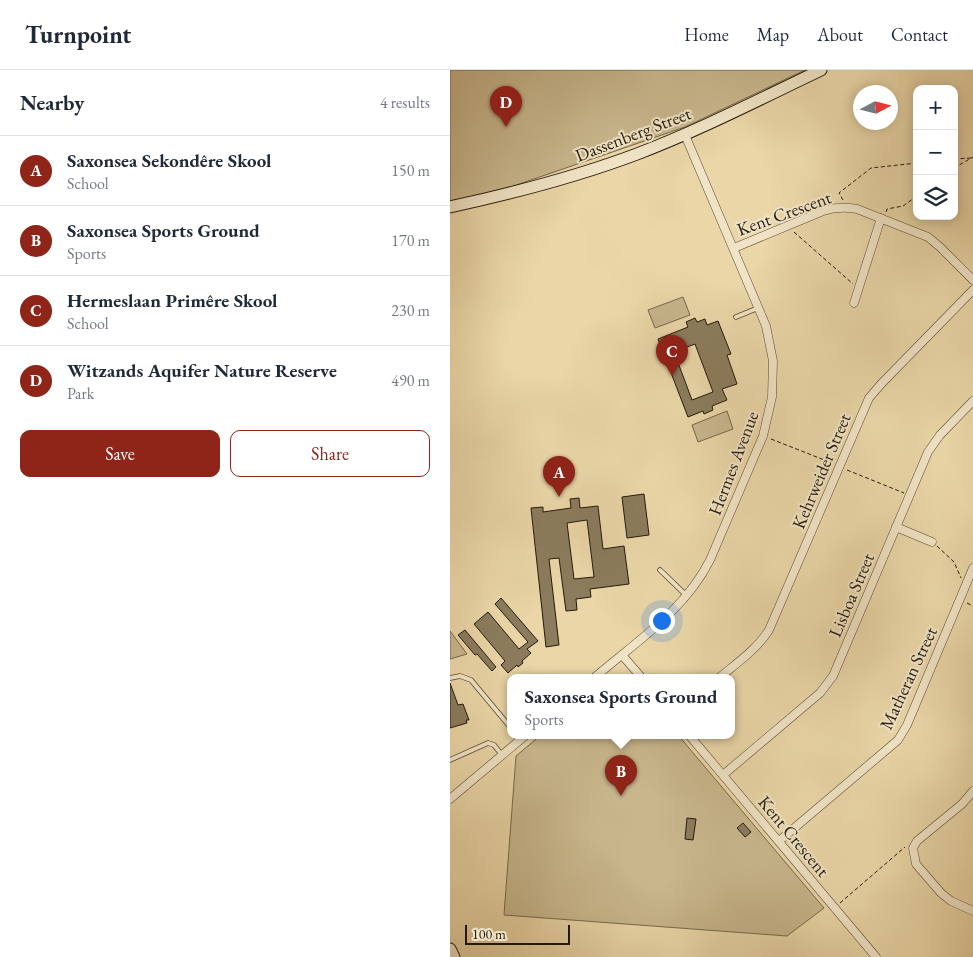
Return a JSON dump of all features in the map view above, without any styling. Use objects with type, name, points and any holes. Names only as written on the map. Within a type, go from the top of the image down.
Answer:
[{"type":"main road","name":"Dassenberg Street","points":[[450,207],[512,194],[574,176],[636,154],[685,135],[821,70]]},
{"type":"main road","points":[[450,949],[454,957]]},
{"type":"street","name":"Hermes Avenue","points":[[599,674],[671,613],[700,579],[710,560],[763,436],[768,420],[773,385],[773,361],[766,326],[685,135]]},
{"type":"street","name":"Kent Crescent","points":[[734,248],[831,208],[847,207],[928,237],[973,280]]},
{"type":"street","points":[[854,303],[881,218]]},
{"type":"street","name":"Kehrweider Street","points":[[723,674],[756,646],[769,630],[869,398],[882,382],[973,290]]},
{"type":"street","name":"Lisboa Street","points":[[723,775],[820,693],[827,684],[933,443],[972,404]]},
{"type":"street","points":[[896,527],[932,542]]},
{"type":"street","name":"Matheran Street","points":[[779,841],[898,740],[907,725],[973,568]]},
{"type":"street","points":[[622,655],[638,674]]},
{"type":"street","points":[[450,799],[518,739]]},
{"type":"street","name":"Kent Crescent","points":[[692,739],[876,957]]},
{"type":"street","points":[[973,791],[962,804],[917,841],[913,848],[916,864],[941,893],[951,901],[973,910]]},
{"type":"lane","points":[[736,317],[758,308]]},
{"type":"lane","points":[[660,570],[687,596]]},
{"type":"lane","points":[[450,678],[460,676],[471,680],[507,723]]},
{"type":"lane","points":[[450,760],[488,743],[494,745],[502,755]]},
{"type":"path","points":[[958,159],[973,157]]},
{"type":"path","points":[[958,166],[973,157]]},
{"type":"path","points":[[847,207],[839,193],[871,168],[913,163]]},
{"type":"path","points":[[881,218],[887,209],[903,206],[913,199]]},
{"type":"path","points":[[790,225],[795,233],[859,289]]},
{"type":"path","points":[[932,542],[954,562],[965,587]]},
{"type":"path","points":[[966,603],[973,606]]},
{"type":"path","points":[[835,908],[906,846],[913,848]]},
{"type":"shaded area","points":[[450,70],[805,70],[685,127],[499,191],[450,201]]},
{"type":"shaded area","points":[[683,297],[690,315],[655,328],[648,310]]},
{"type":"shaded area","points":[[727,411],[733,429],[698,442],[692,425]]},
{"type":"shaded area","points":[[450,631],[467,654],[450,659]]},
{"type":"shaded area","points":[[536,739],[681,739],[824,908],[787,936],[504,915],[516,756]]},
{"type":"building","points":[[695,318],[697,322],[705,319],[707,325],[718,321],[731,354],[727,355],[737,384],[722,389],[727,400],[712,406],[713,410],[704,414],[703,411],[688,417],[658,339],[688,327],[686,322]],"holes":[[[695,344],[713,392],[692,400],[674,352]]]},
{"type":"building","points":[[644,494],[649,535],[627,538],[622,497]]},
{"type":"building","points":[[579,498],[580,508],[598,506],[603,549],[624,546],[629,584],[590,589],[591,597],[576,599],[577,610],[566,611],[559,558],[549,559],[559,645],[546,647],[531,508],[543,507],[543,512],[571,508],[570,499]],"holes":[[[587,520],[594,577],[574,579],[567,523]]]},
{"type":"building","points":[[501,598],[538,641],[527,649],[531,653],[522,661],[523,663],[518,667],[517,665],[508,673],[501,665],[505,661],[474,624],[488,612],[519,649],[528,642],[495,604]]},
{"type":"building","points":[[465,630],[496,667],[492,671],[458,635]]},
{"type":"building","points":[[450,683],[458,705],[463,704],[469,720],[466,720],[467,723],[450,728]]},
{"type":"building","points":[[687,818],[696,819],[693,840],[685,839]]},
{"type":"building","points":[[743,823],[751,832],[745,837],[737,828]]},
{"type":"place","name":"Witzands Aquifer Nature Reserve","points":[[506,127]]},
{"type":"place","name":"Hermeslaan Primêre Skool","points":[[672,376]]},
{"type":"place","name":"Saxonsea Sekondêre Skool","points":[[559,497]]},
{"type":"place","name":"Saxonsea Sports Ground","points":[[621,796]]}]
